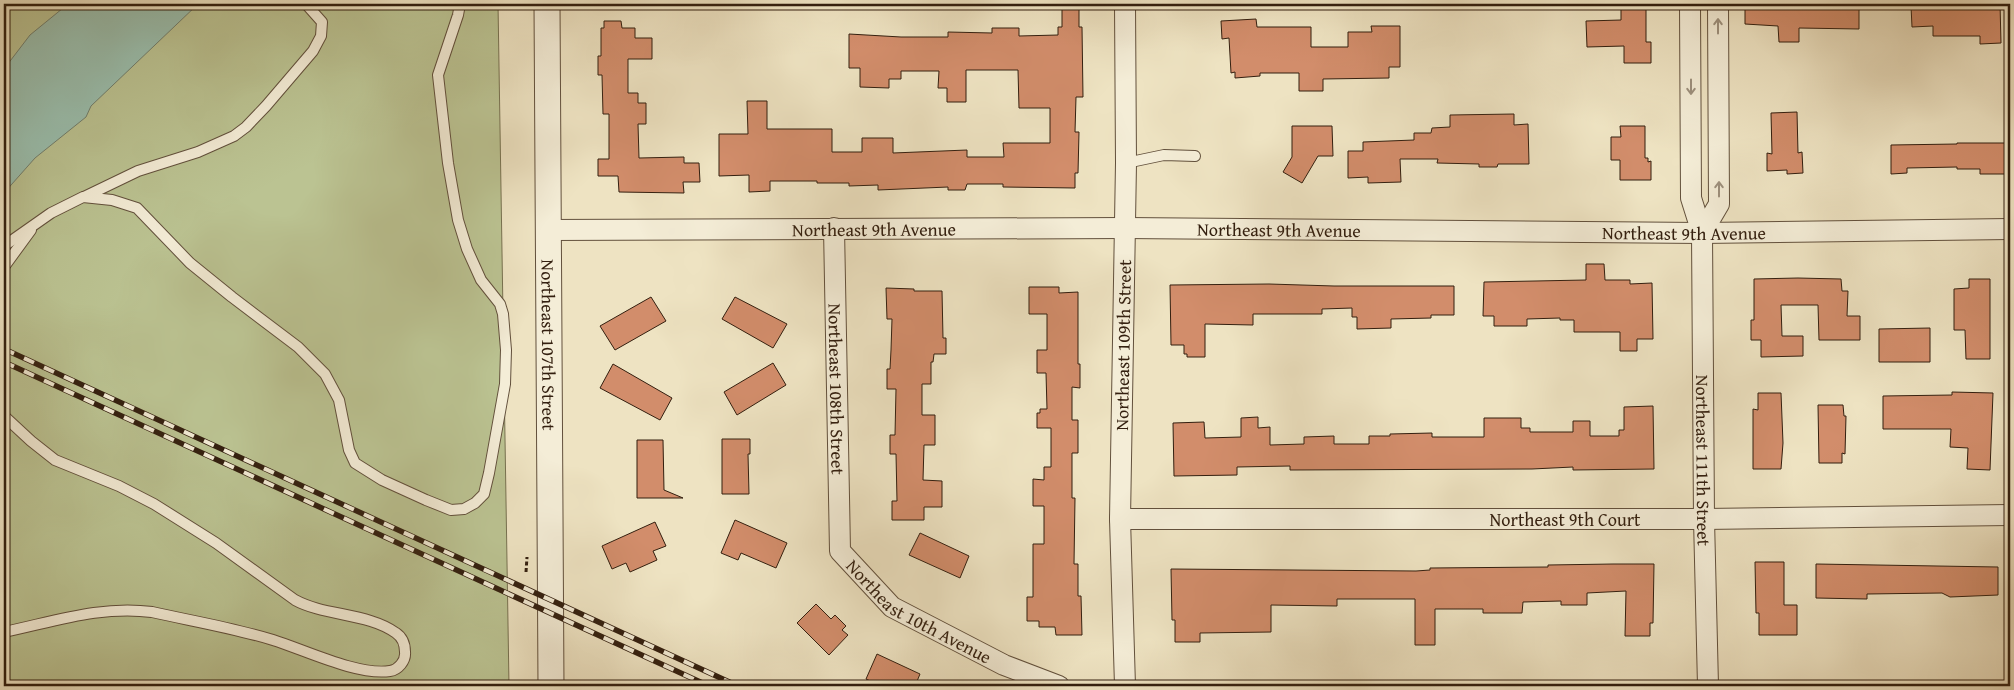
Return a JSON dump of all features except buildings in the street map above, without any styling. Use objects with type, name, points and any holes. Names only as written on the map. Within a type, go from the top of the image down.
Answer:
[{"type":"street","name":"Northeast 107th Street","points":[[547,4],[551,686]]},
{"type":"street","name":"Northeast 109th Street","points":[[1125,4],[1126,163],[1120,520],[1125,686]]},
{"type":"street","name":"Northeast 111th Street","points":[[1690,4],[1691,198],[1702,233],[1704,519],[1708,686]]},
{"type":"street","points":[[1702,233],[1719,204],[1718,4]]},
{"type":"street","name":"Northeast 108th Street","points":[[834,228],[840,551]]},
{"type":"street","name":"Northeast 9th Avenue","points":[[548,230],[1125,228],[1702,233],[2010,230]]},
{"type":"street","name":"Northeast 9th Court","points":[[1120,520],[1704,519],[2010,515]]},
{"type":"street","name":"Northeast 10th Avenue","points":[[840,551],[892,607],[1004,665],[1060,686]]},
{"type":"lane","points":[[4,246],[59,209],[83,197],[138,171],[219,144],[246,127],[300,67],[318,43],[321,36],[322,22],[306,4]]},
{"type":"lane","points":[[83,197],[112,200],[137,208],[190,263],[298,346],[313,360],[325,374],[339,400],[349,450],[355,463],[382,480],[426,500],[451,510],[464,509],[475,503],[484,494],[506,384],[506,350],[503,314],[500,304],[481,280],[467,249],[458,220],[448,163],[438,75],[460,4]]},
{"type":"lane","points":[[1126,163],[1164,155],[1195,156]]},
{"type":"lane","points":[[4,267],[20,248],[34,225]]},
{"type":"lane","points":[[4,416],[55,460],[119,486],[154,504],[216,543],[295,600],[308,606],[349,616],[391,630],[403,640],[406,654],[400,666],[393,671],[364,669],[272,640],[133,609],[99,611],[4,632]]},
{"type":"shaded area","points":[[4,4],[498,4],[509,686],[4,686]]},
{"type":"shaded area","points":[[68,4],[198,4],[91,106],[86,117],[35,158],[4,193],[4,69],[30,35]]},
{"type":"railway","points":[[4,349],[738,686]]},
{"type":"railway","points":[[4,362],[709,686]]}]
